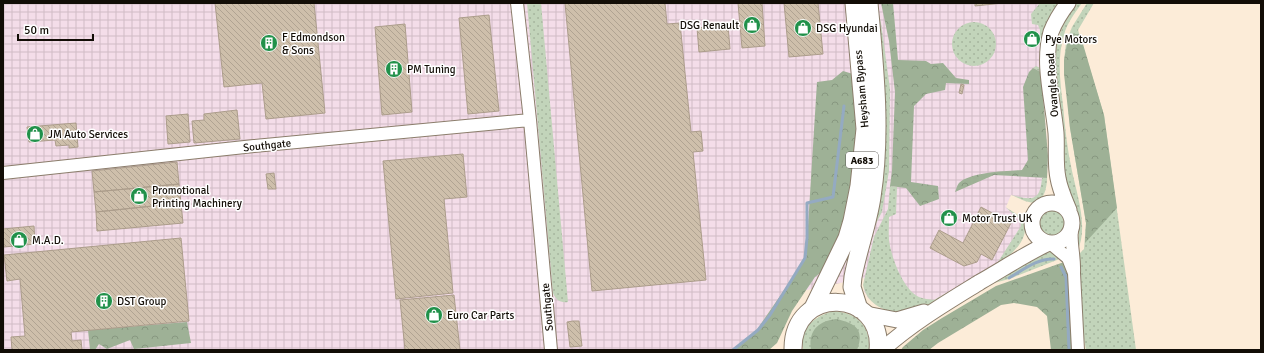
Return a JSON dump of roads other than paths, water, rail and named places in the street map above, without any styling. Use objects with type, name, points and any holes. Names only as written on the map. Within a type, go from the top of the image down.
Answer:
[{"type":"highway","name":"Heysham Bypass","points":[[813,308],[847,238],[859,186],[865,129],[854,3]]},
{"type":"highway","name":"Heysham Bypass","points":[[863,312],[852,287],[852,277],[872,198],[877,144],[876,80],[869,3]]},
{"type":"highway","points":[[813,308],[836,302],[848,304],[863,312]]},
{"type":"highway","name":"A683","points":[[790,347],[796,328],[803,317],[813,308]]},
{"type":"highway","name":"A683","points":[[863,312],[872,323],[877,333],[878,350]]},
{"type":"main road","name":"Ovangle Road","points":[[1068,3],[1051,33],[1049,45],[1049,70],[1056,132],[1057,171],[1060,189],[1069,210]]},
{"type":"main road","name":"Ovangle Road","points":[[1043,205],[1052,190],[1057,171]]},
{"type":"main road","points":[[882,350],[902,332],[934,310],[998,271],[1050,243],[1062,241],[1070,233],[1072,228],[1072,219],[1069,210],[1065,206],[1054,202],[1043,205],[1037,210],[1034,214],[1032,227],[1026,242],[1021,249],[998,271]]},
{"type":"main road","points":[[1032,227],[1038,238],[1050,243]]},
{"type":"main road","points":[[863,312],[897,320],[934,310]]},
{"type":"street","name":"Southgate","points":[[517,3],[530,120],[551,350]]},
{"type":"street","name":"Southgate","points":[[3,173],[254,146],[530,120]]},
{"type":"street","points":[[1072,228],[1071,242],[1074,260],[1078,350]]},
{"type":"street","points":[[1050,243],[1065,254],[1074,273]]},
{"type":"waterway","points":[[733,350],[758,330],[770,315],[805,258],[807,238],[807,203],[833,197],[844,106]]},
{"type":"waterway","points":[[1009,278],[1036,262],[1054,259]]},
{"type":"waterway","points":[[1061,267],[1066,277],[1069,350]]},
{"type":"place","name":"DSG Renault","points":[[752,25]]},
{"type":"place","name":"DSG Hyundai","points":[[803,28]]},
{"type":"place","name":"Pye Motors","points":[[1032,39]]},
{"type":"place","name":"F Edmondson & Sons","points":[[269,43]]},
{"type":"place","name":"PM Tuning","points":[[394,69]]},
{"type":"place","name":"JM Auto Services","points":[[35,134]]},
{"type":"place","name":"Promotional Printing Machinery","points":[[139,196]]},
{"type":"place","name":"Motor Trust UK","points":[[949,218]]},
{"type":"place","name":"M.A.D.","points":[[19,240]]},
{"type":"place","name":"DST Group","points":[[104,301]]},
{"type":"place","name":"Euro Car Parts","points":[[434,315]]}]
